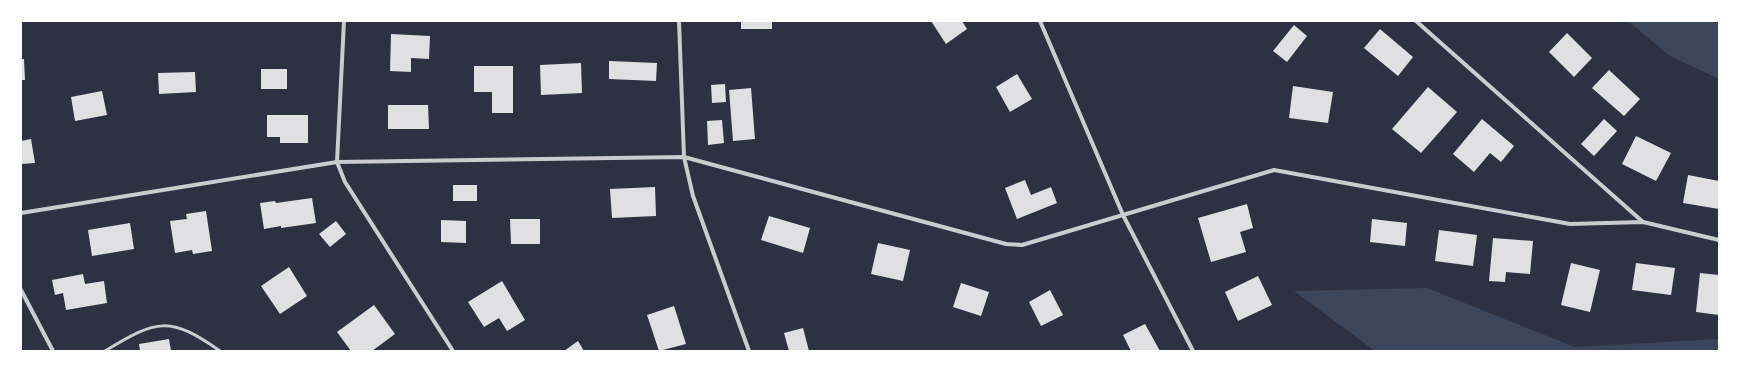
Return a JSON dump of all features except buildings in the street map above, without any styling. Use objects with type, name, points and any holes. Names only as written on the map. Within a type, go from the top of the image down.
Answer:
[{"type":"street","points":[[344,21],[337,162],[345,182],[453,351]]},
{"type":"street","points":[[679,21],[684,157],[693,196],[749,351]]},
{"type":"street","points":[[1040,21],[1123,215],[1193,351]]},
{"type":"street","points":[[1416,21],[1643,222]]},
{"type":"street","points":[[21,213],[337,162],[684,157],[1006,244],[1022,245],[1274,170],[1570,224],[1643,222],[1719,240]]},
{"type":"street","points":[[21,290],[53,351]]},
{"type":"lane","points":[[105,351],[126,338],[150,328],[166,325],[184,328],[220,351]]},
{"type":"shaded area","points":[[1628,21],[1719,21],[1719,79],[1670,56]]},
{"type":"shaded area","points":[[1427,288],[1575,347],[1719,339],[1719,351],[1375,351],[1294,291]]}]
